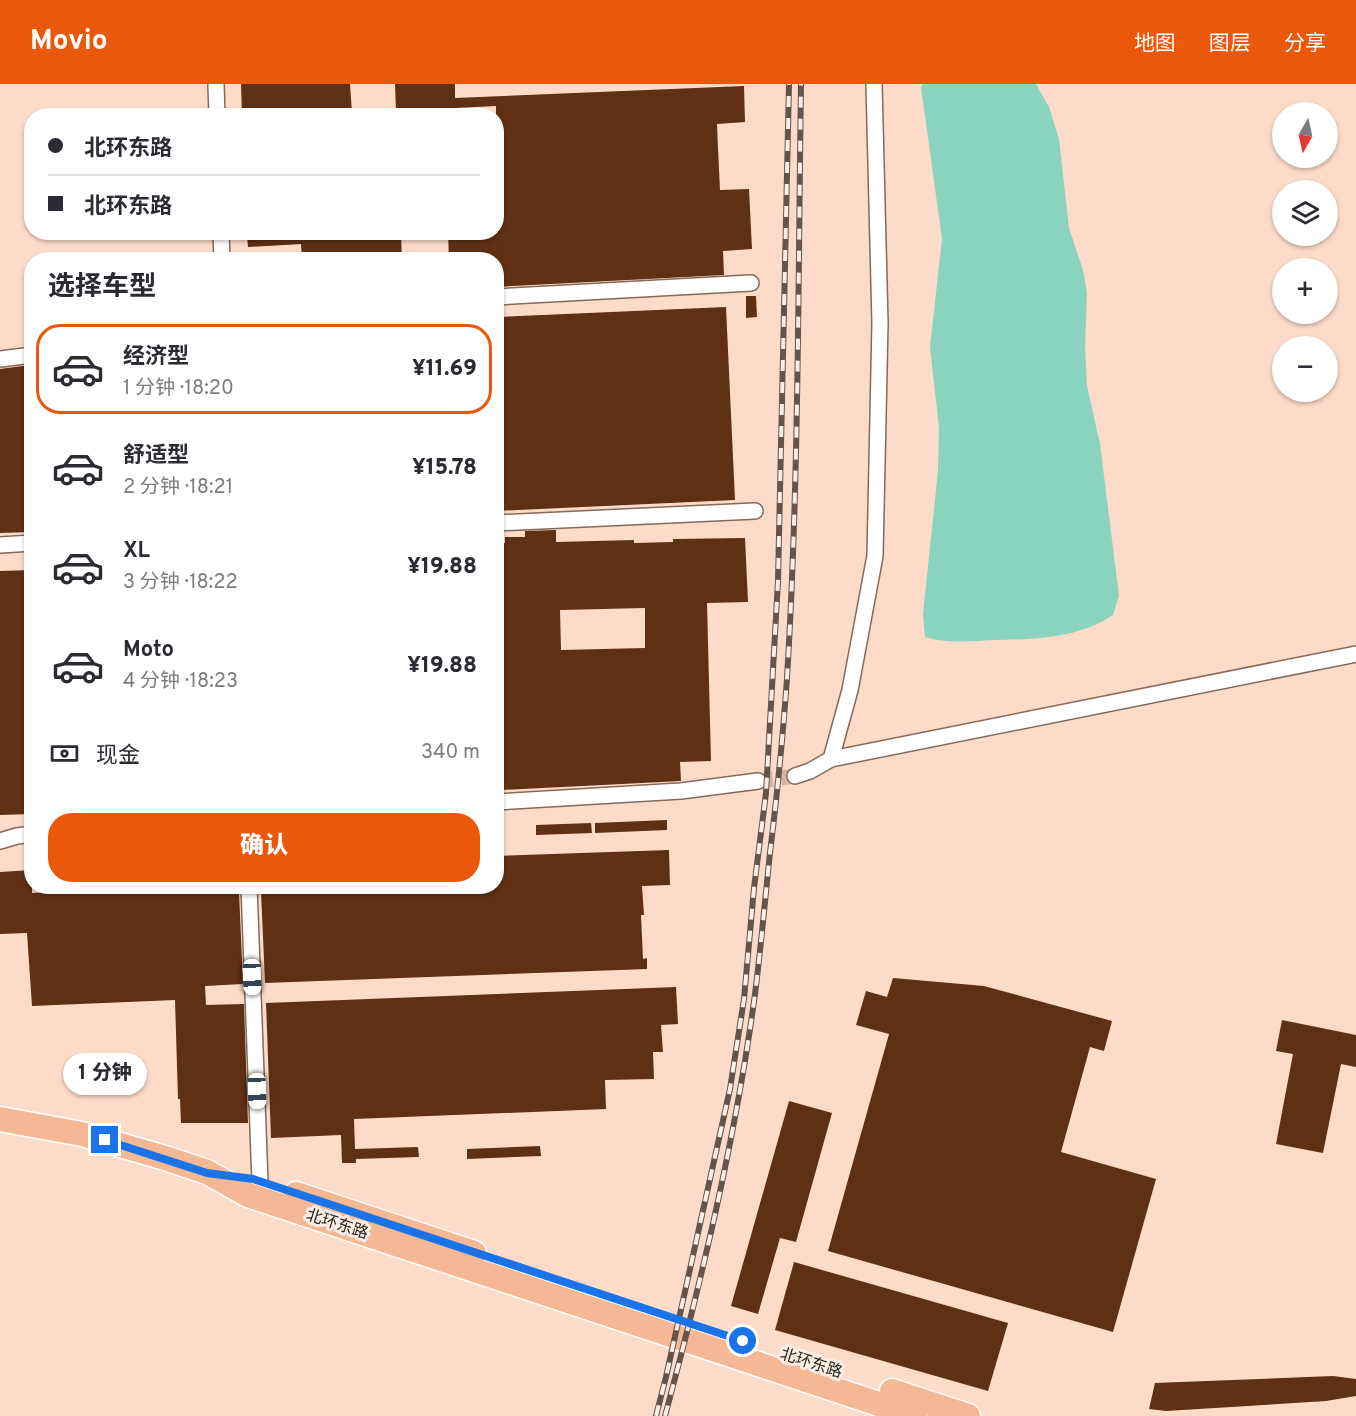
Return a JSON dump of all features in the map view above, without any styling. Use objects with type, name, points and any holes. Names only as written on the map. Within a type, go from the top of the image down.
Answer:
[{"type":"main road","name":"北环东路","points":[[0,1119],[105,1140],[207,1173],[260,1182],[968,1416]]},
{"type":"main road","name":"北环东路","points":[[207,1173],[248,1195],[915,1416]]},
{"type":"street","points":[[216,84],[217,108]]},
{"type":"street","points":[[831,759],[850,690],[875,556],[880,323],[874,84]]},
{"type":"street","points":[[504,297],[751,283]]},
{"type":"street","points":[[0,359],[24,356]]},
{"type":"street","points":[[504,523],[755,512]]},
{"type":"street","points":[[0,544],[24,543]]},
{"type":"street","points":[[795,776],[810,771],[831,759],[1356,654]]},
{"type":"street","points":[[504,802],[681,791],[758,781]]},
{"type":"street","points":[[0,842],[24,835]]},
{"type":"street","points":[[249,894],[260,1182]]},
{"type":"water","points":[[923,84],[1036,84],[1049,107],[1059,139],[1069,228],[1083,270],[1087,292],[1085,346],[1087,386],[1100,444],[1119,596],[1113,615],[1085,629],[1040,638],[941,641],[925,637],[923,614],[938,471],[939,428],[930,347],[942,239],[921,87]]},
{"type":"building","points":[[241,84],[350,84],[352,108],[242,108]]},
{"type":"building","points":[[395,84],[455,84],[455,98],[744,86],[745,122],[717,124],[720,190],[749,189],[752,249],[723,251],[724,275],[504,287],[504,252],[449,252],[448,240],[504,240],[504,108],[496,108],[496,106],[396,108]]},
{"type":"building","points":[[247,240],[401,240],[402,252],[302,252],[301,244],[248,247]]},
{"type":"building","points":[[746,296],[756,296],[757,317],[746,318]]},
{"type":"building","points":[[726,307],[735,500],[504,511],[504,317]]},
{"type":"building","points":[[24,366],[24,532],[0,533],[0,369]]},
{"type":"building","points":[[556,530],[556,542],[634,540],[634,543],[673,542],[673,539],[745,538],[748,602],[707,603],[711,761],[680,762],[681,781],[504,790],[504,543],[505,537],[525,537],[525,531]],"holes":[[[645,608],[645,648],[561,650],[560,610]]]},
{"type":"building","points":[[24,570],[24,814],[0,815],[0,571]]},
{"type":"building","points":[[667,820],[667,830],[595,833],[595,823]]},
{"type":"building","points":[[591,823],[592,833],[536,835],[536,825]]},
{"type":"building","points":[[669,850],[670,885],[642,886],[643,959],[647,958],[647,969],[265,983],[261,894],[504,894],[504,856]]},
{"type":"building","points":[[24,870],[24,894],[239,894],[243,984],[205,986],[206,1005],[244,1004],[248,1123],[181,1123],[180,1099],[178,1099],[175,1000],[32,1006],[27,933],[0,934],[0,872]]},
{"type":"building","points":[[893,978],[984,986],[1112,1021],[1104,1051],[1090,1047],[1061,1152],[1156,1179],[1113,1332],[828,1251],[889,1034],[856,1025],[866,991],[887,997]]},
{"type":"building","points":[[676,987],[678,1024],[661,1025],[663,1052],[653,1052],[654,1079],[605,1080],[606,1109],[354,1119],[355,1149],[418,1147],[419,1157],[356,1159],[356,1163],[342,1163],[341,1135],[271,1138],[266,1003]]},
{"type":"building","points":[[1282,1020],[1356,1035],[1356,1067],[1341,1064],[1323,1153],[1276,1144],[1293,1054],[1276,1051]]},
{"type":"building","points":[[789,1101],[832,1113],[796,1242],[780,1238],[758,1314],[731,1306]]},
{"type":"building","points":[[540,1146],[541,1156],[467,1159],[467,1149]]},
{"type":"building","points":[[794,1262],[1008,1323],[988,1391],[775,1330]]},
{"type":"building","points":[[1333,1376],[1356,1379],[1356,1396],[1326,1401],[1166,1411],[1149,1409],[1155,1383]]},
{"type":"tunnel","points":[[758,781],[795,776]]},
{"type":"railway","points":[[656,1416],[730,1089],[744,999],[754,888],[766,793],[778,581],[789,84]]},
{"type":"railway","points":[[665,1416],[705,1259],[738,1100],[755,994],[784,722],[794,530],[801,84]]},
{"type":"route","points":[[105,1140],[207,1173],[253,1179],[743,1341]]}]
